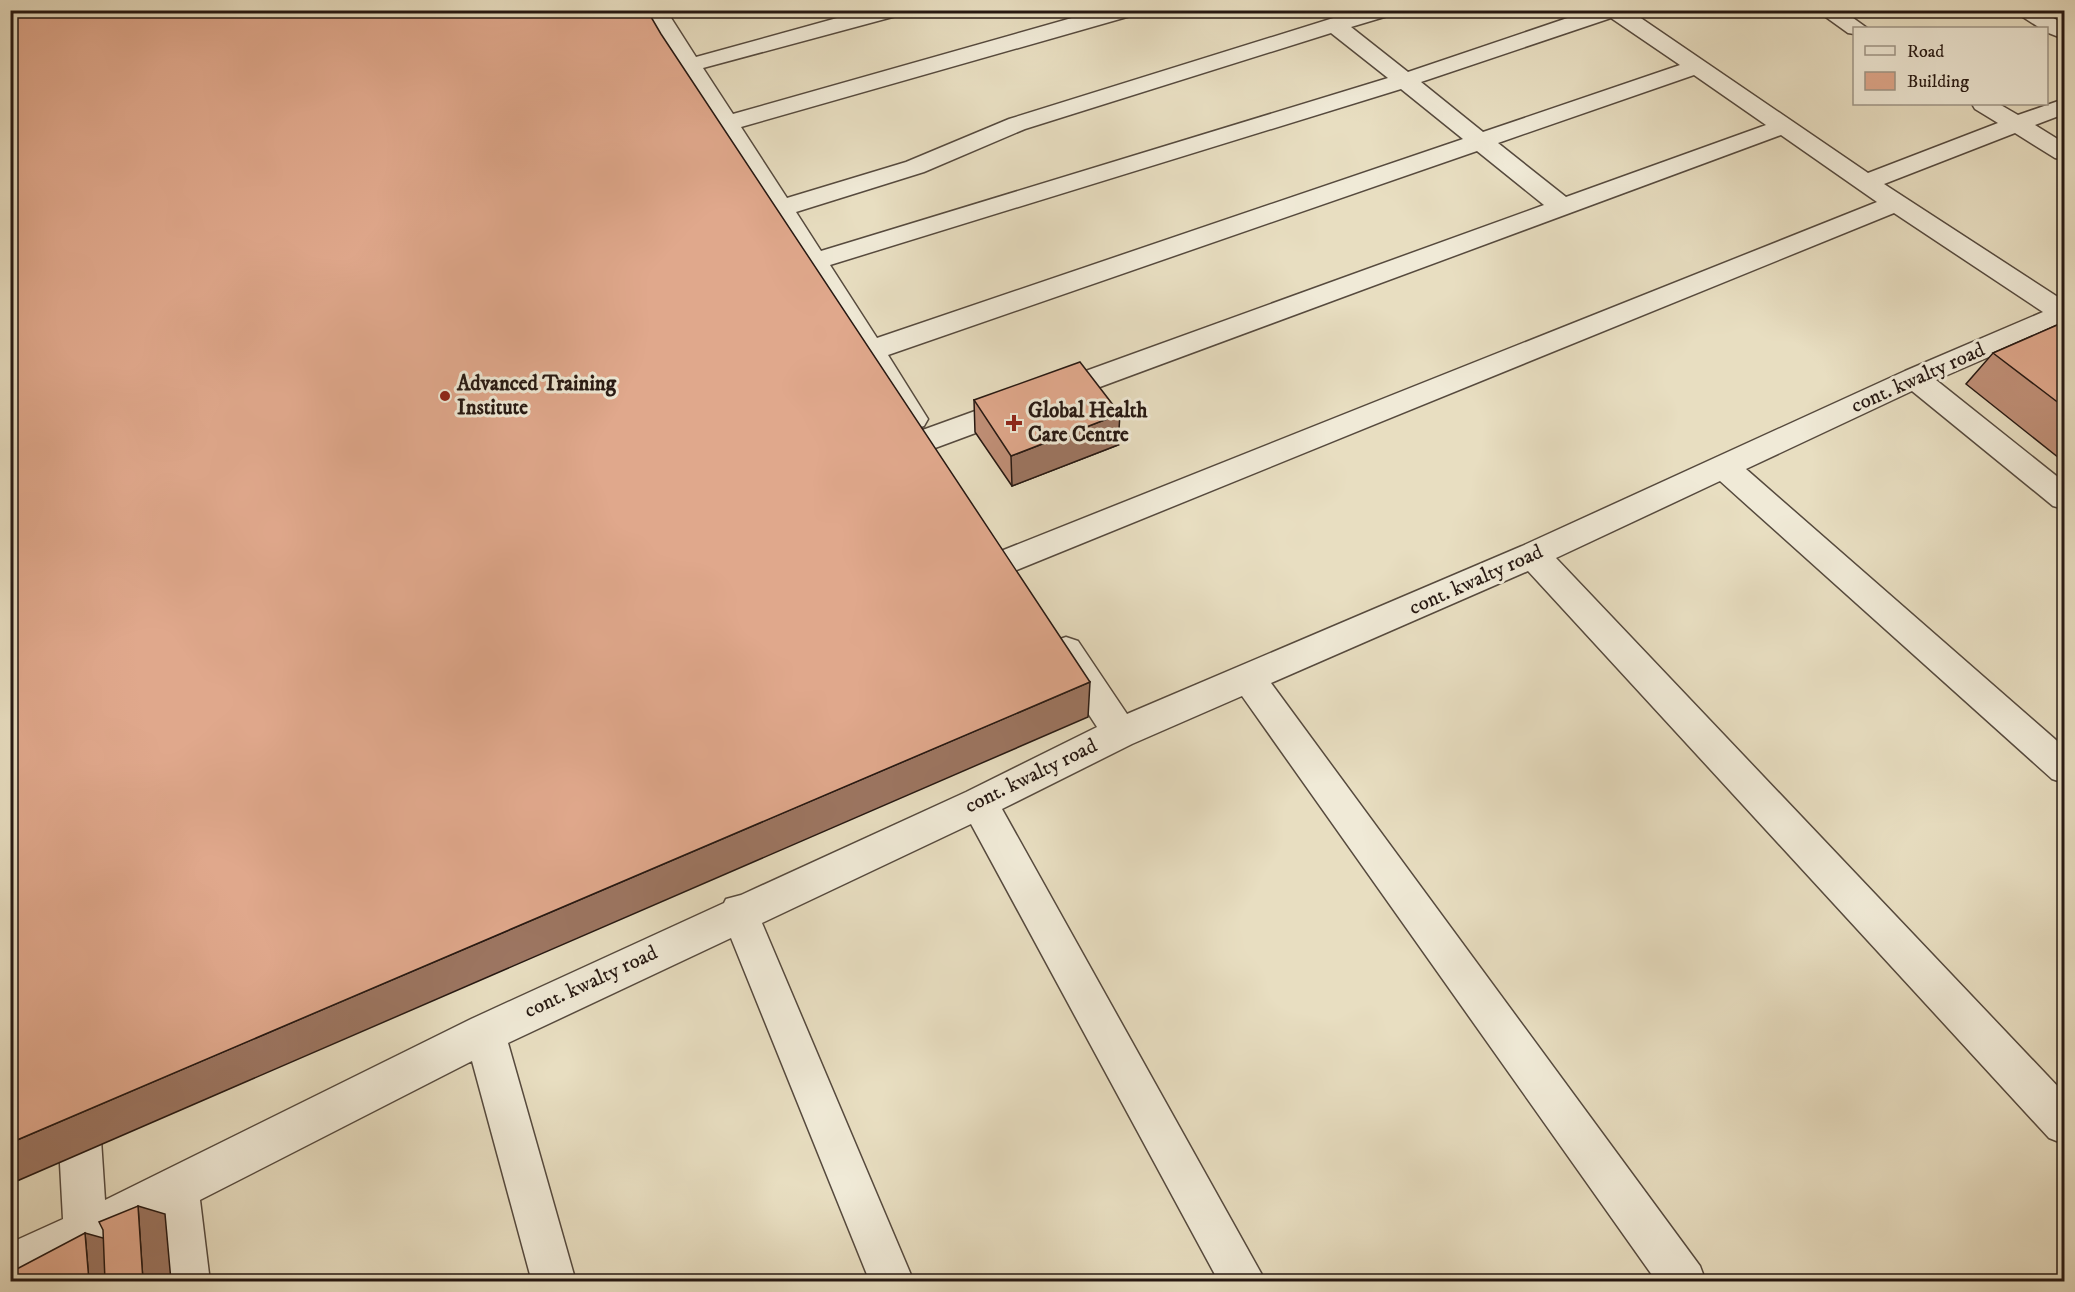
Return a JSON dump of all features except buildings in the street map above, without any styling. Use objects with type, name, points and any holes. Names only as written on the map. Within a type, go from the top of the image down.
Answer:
[{"type":"street","points":[[655,10],[816,261],[933,450],[1562,207],[1784,126]]},
{"type":"street","points":[[622,83],[892,10]]},
{"type":"street","points":[[728,123],[1126,10]]},
{"type":"street","points":[[781,208],[915,167],[1017,124],[1383,10]]},
{"type":"street","points":[[816,261],[1403,81],[1614,10],[1896,203],[2064,314]]},
{"type":"street","points":[[1826,10],[1854,27]]},
{"type":"street","points":[[2022,10],[2064,33]]},
{"type":"street","points":[[1335,25],[1562,207]]},
{"type":"street","points":[[872,350],[1697,67]]},
{"type":"street","points":[[1985,105],[2064,153]]},
{"type":"street","points":[[1866,182],[2064,106]]},
{"type":"street","points":[[1008,562],[1896,203]]},
{"type":"street","name":"cont. kwalty road","points":[[10,1266],[85,1233],[177,1188],[485,1033],[739,912],[979,802],[1120,733],[1533,555],[1915,378],[2064,314]]},
{"type":"street","points":[[1915,378],[2064,498]]},
{"type":"street","points":[[1725,468],[2064,768]]},
{"type":"street","points":[[1533,555],[2064,1123]]},
{"type":"street","points":[[1051,628],[1120,733]]},
{"type":"street","points":[[1249,679],[1684,1281]]},
{"type":"street","points":[[979,802],[1244,1281]]},
{"type":"street","points":[[739,912],[892,1281]]},
{"type":"street","points":[[485,1033],[554,1281]]},
{"type":"street","points":[[76,1078],[85,1233]]},
{"type":"street","points":[[177,1188],[188,1281]]},
{"type":"place","name":"Advanced Training Institute","points":[[445,396]]},
{"type":"place","name":"Global Health Care Centre","points":[[1014,423]]}]
